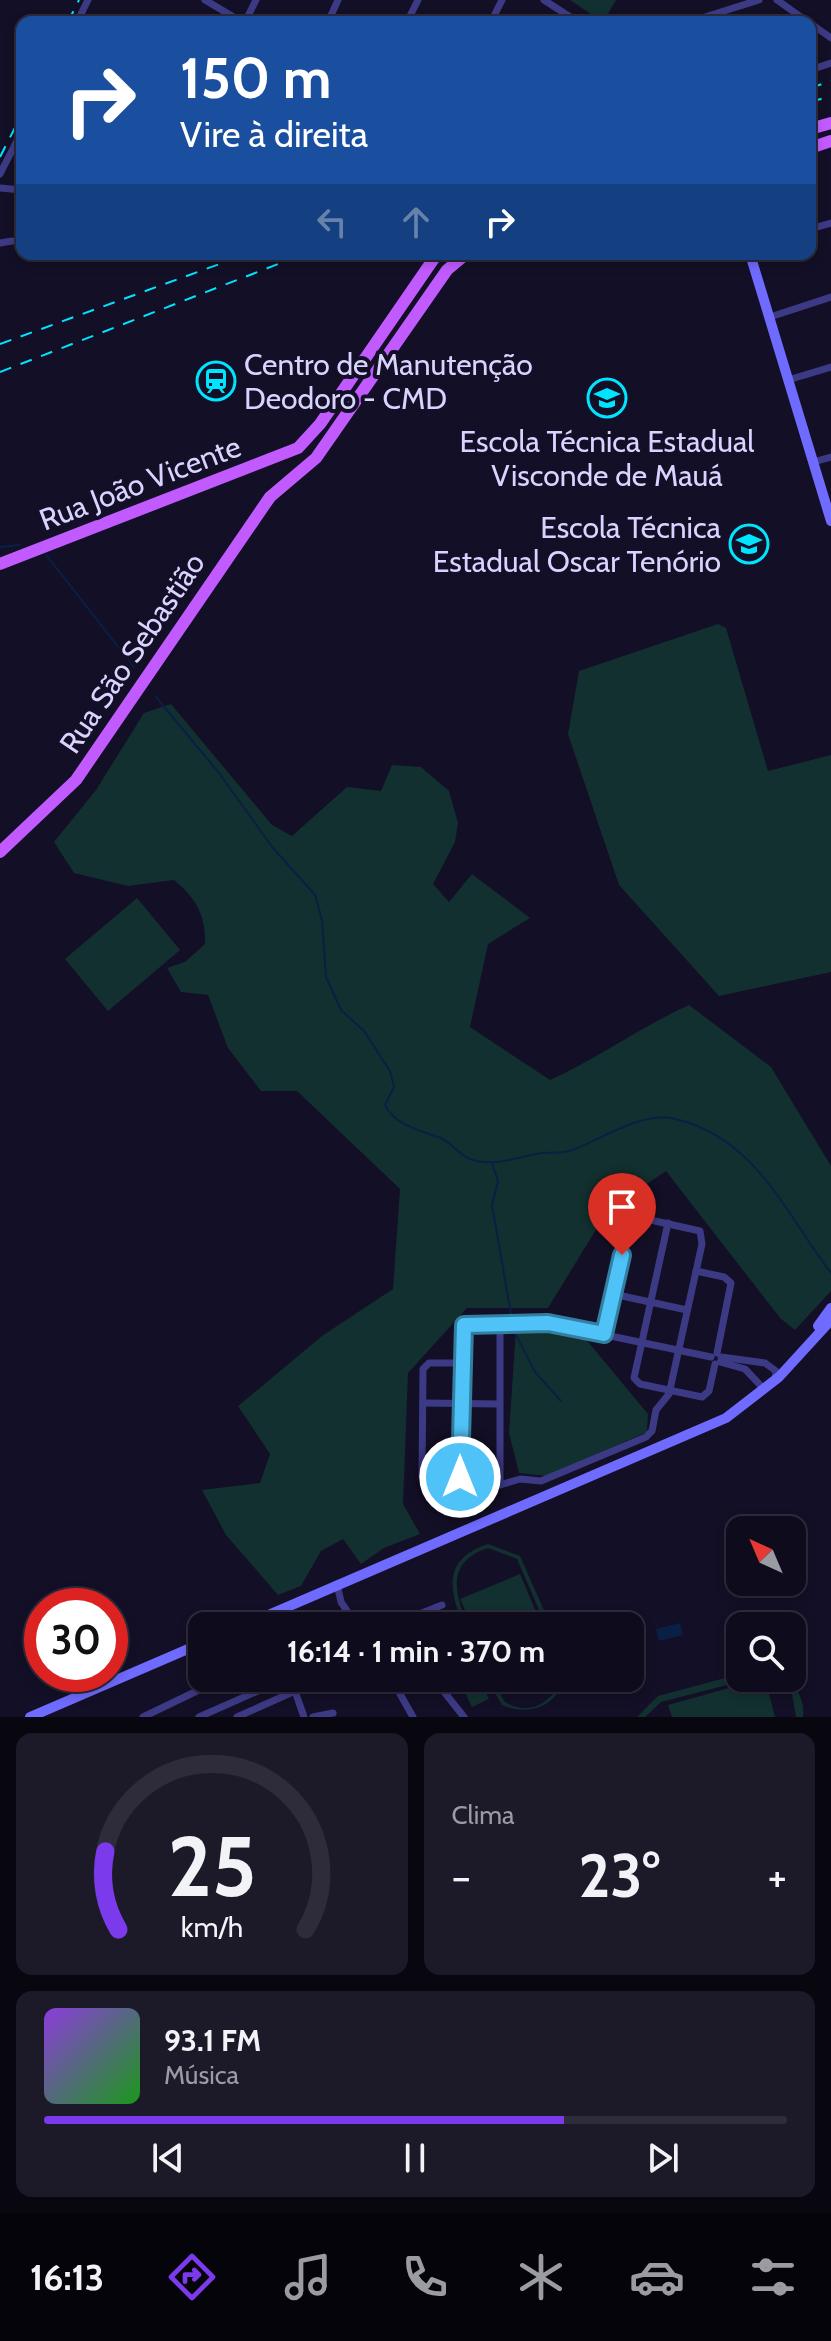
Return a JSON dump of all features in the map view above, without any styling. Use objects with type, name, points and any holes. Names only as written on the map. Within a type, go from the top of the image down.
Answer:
[{"type":"main road","name":"Rua João Vicente","points":[[0,564],[292,452],[314,433],[433,260]]},
{"type":"main road","points":[[405,298],[420,308],[447,270],[459,260]]},
{"type":"main road","points":[[752,260],[831,521]]},
{"type":"main road","name":"Rua São Sebastião","points":[[0,852],[76,780],[270,497],[298,476],[324,448],[420,308]]},
{"type":"main road","points":[[771,1381],[831,1308]]},
{"type":"main road","points":[[274,1612],[737,1412],[831,1320]]},
{"type":"main road","points":[[30,1717],[188,1649]]},
{"type":"street","points":[[205,0],[233,16]]},
{"type":"street","points":[[544,0],[568,16]]},
{"type":"street","points":[[708,16],[759,0]]},
{"type":"street","points":[[777,0],[799,16]]},
{"type":"street","points":[[0,174],[16,143]]},
{"type":"street","points":[[0,243],[12,241]]},
{"type":"street","points":[[770,317],[831,297]]},
{"type":"street","points":[[788,380],[831,367]]},
{"type":"street","points":[[813,462],[831,457]]},
{"type":"street","points":[[461,1363],[425,1366],[423,1480],[430,1485],[500,1485],[518,1479],[544,1481],[646,1437],[652,1431],[655,1412],[670,1390],[702,1233],[668,1223],[637,1217],[630,1219],[604,1334]]},
{"type":"street","points":[[668,1223],[636,1381],[705,1396],[717,1359],[731,1283],[724,1277],[696,1271]]},
{"type":"street","points":[[613,1294],[687,1310]]},
{"type":"street","points":[[500,1323],[500,1485]]},
{"type":"street","points":[[460,1485],[464,1325],[553,1324],[717,1359],[771,1381]]},
{"type":"street","points":[[717,1359],[765,1363],[771,1381]]},
{"type":"street","points":[[423,1403],[498,1404]]},
{"type":"street","points":[[337,1584],[347,1612]]},
{"type":"street","points":[[426,1612],[442,1605]]},
{"type":"street","points":[[143,1717],[195,1692]]},
{"type":"street","points":[[199,1717],[255,1692]]},
{"type":"street","points":[[237,1717],[293,1692]]},
{"type":"street","points":[[295,1692],[304,1717]]},
{"type":"street","points":[[399,1692],[413,1717]]},
{"type":"street","points":[[444,1692],[464,1717]]},
{"type":"street","points":[[313,1717],[333,1713]]},
{"type":"green space","points":[[570,0],[616,0],[607,16],[594,16]]},
{"type":"green space","points":[[718,624],[726,628],[768,771],[831,755],[831,972],[719,996],[619,885],[568,734],[579,671]]},
{"type":"green space","points":[[171,704],[272,825],[292,836],[347,787],[381,791],[392,765],[421,767],[449,791],[458,823],[455,842],[433,884],[449,902],[472,874],[530,918],[488,944],[470,1027],[550,1080],[689,1005],[771,1067],[831,1166],[831,1291],[795,1330],[780,1318],[666,1171],[608,1210],[548,1308],[467,1308],[408,1373],[403,1504],[420,1534],[384,1548],[361,1564],[343,1539],[321,1551],[301,1586],[278,1595],[226,1535],[202,1490],[260,1483],[270,1454],[238,1406],[322,1336],[393,1289],[400,1189],[297,1091],[261,1091],[228,1048],[208,995],[181,992],[167,968],[185,962],[205,944],[201,916],[182,887],[174,880],[128,886],[74,873],[54,842],[96,790],[144,713]]},
{"type":"green space","points":[[137,898],[180,950],[108,1011],[65,959]]},
{"type":"green space","points":[[516,1329],[584,1337],[648,1414],[647,1432],[546,1476],[519,1473],[509,1433]]},
{"type":"green space","points":[[488,1544],[520,1556],[545,1612],[540,1612],[517,1559],[488,1548],[474,1554],[459,1570],[457,1591],[463,1612],[459,1612],[453,1578],[456,1567],[473,1550]]},
{"type":"green space","points":[[520,1574],[536,1612],[466,1612],[460,1599]]},
{"type":"green space","points":[[726,1678],[726,1685],[661,1702],[645,1717],[637,1717],[658,1696]]},
{"type":"green space","points":[[726,1689],[726,1692],[769,1692],[775,1717],[672,1717],[668,1705]]},
{"type":"green space","points":[[465,1692],[486,1692],[489,1699],[472,1707]]},
{"type":"green space","points":[[494,1692],[499,1692],[505,1702],[514,1706],[531,1708],[546,1701],[553,1692],[558,1692],[549,1702],[532,1709],[522,1710],[502,1705]]},
{"type":"green space","points":[[790,1692],[798,1692],[800,1696],[803,1717],[796,1717]]},
{"type":"water","points":[[680,1623],[683,1635],[659,1641],[656,1629]]},
{"type":"waterway","points":[[0,547],[20,545]]},
{"type":"waterway","points":[[47,556],[134,667]]},
{"type":"waterway","points":[[156,697],[219,773],[273,848],[315,895],[322,920],[326,977],[341,1010],[364,1031],[390,1071],[394,1087],[385,1105],[395,1118],[445,1140],[466,1157],[488,1162],[569,1151],[622,1127],[649,1119],[675,1119],[703,1128],[727,1143],[767,1181],[831,1273]]},
{"type":"waterway","points":[[492,1163],[498,1181],[492,1205],[511,1314]]},
{"type":"waterway","points":[[516,1335],[535,1372],[561,1401]]},
{"type":"railway","points":[[71,16],[79,0]]},
{"type":"railway","points":[[816,86],[831,81]]},
{"type":"railway","points":[[816,100],[831,96]]},
{"type":"railway","points":[[0,157],[16,126]]},
{"type":"railway","points":[[0,344],[231,260]]},
{"type":"railway","points":[[0,372],[289,260]]},
{"type":"place","name":"Centro de Manutenção Deodoro - CMD","points":[[216,381]]},
{"type":"place","name":"Escola Técnica Estadual Visconde de Mauá","points":[[607,398]]},
{"type":"place","name":"Escola Técnica Estadual Oscar Tenório","points":[[749,544]]},
{"type":"route","points":[[460,1477],[461,1330],[464,1325],[548,1323],[604,1334],[622,1255]]}]
